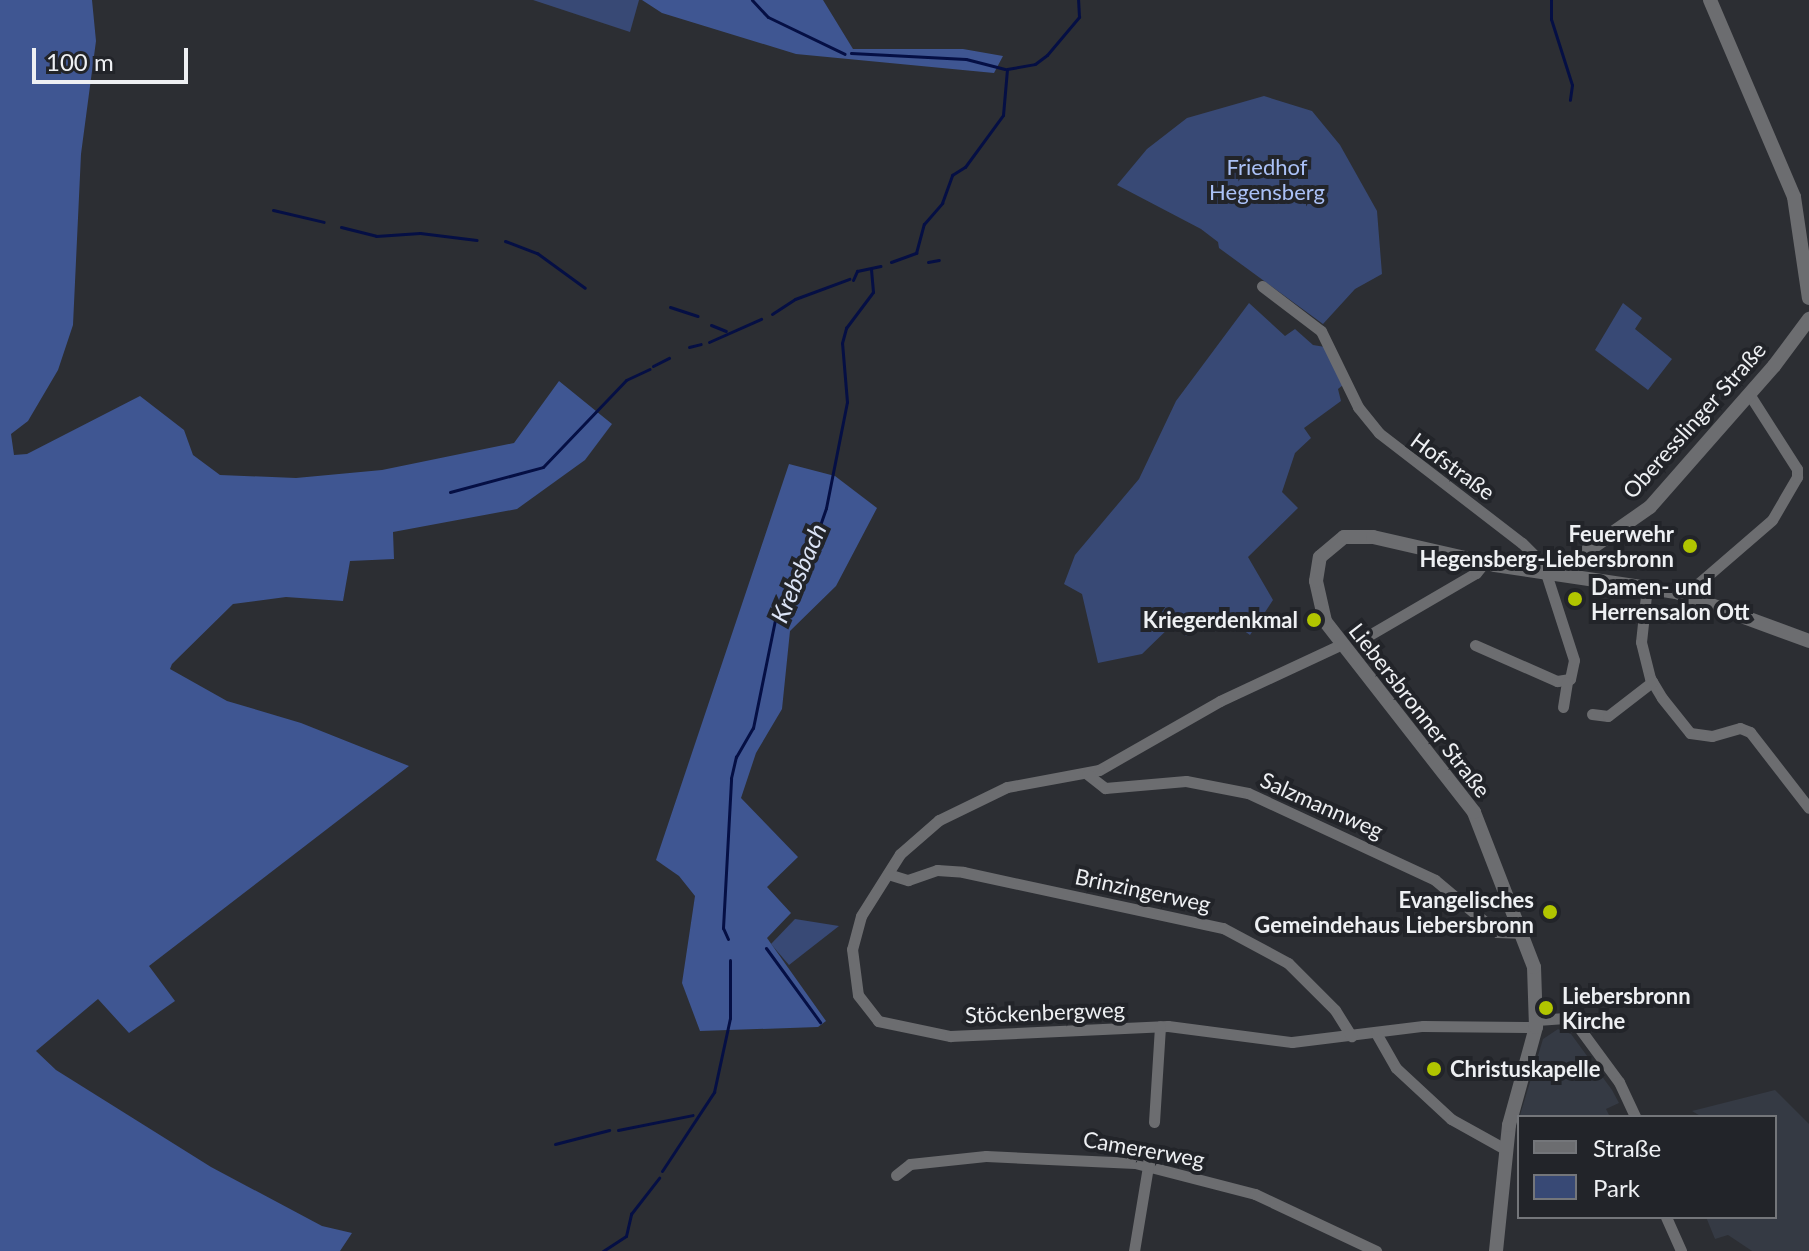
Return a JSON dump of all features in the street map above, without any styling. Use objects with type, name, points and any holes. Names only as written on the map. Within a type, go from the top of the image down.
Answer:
[{"type":"street","points":[[1710,0],[1794,197],[1809,298]]},
{"type":"street","name":"Hofstraße","points":[[1262,286],[1319,328],[1360,411],[1393,447],[1535,556],[1574,660],[1563,707]]},
{"type":"street","name":"Oberesslinger Straße","points":[[1569,574],[1580,556],[1650,507],[1749,394],[1809,319]]},
{"type":"street","points":[[1693,597],[1701,582],[1772,520],[1797,477],[1797,469],[1749,394]]},
{"type":"street","name":"Liebersbronner Straße","points":[[1484,563],[1373,537],[1336,541],[1320,557],[1316,576],[1320,611],[1340,645],[1474,812],[1524,933],[1537,981],[1536,1024],[1505,1149],[1496,1251]]},
{"type":"street","points":[[1366,637],[1476,573],[1484,563],[1647,586],[1693,597],[1809,641]]},
{"type":"street","points":[[1647,586],[1641,638],[1652,682],[1686,730],[1710,736],[1740,728],[1754,737],[1809,808]]},
{"type":"street","points":[[1087,774],[1340,645]]},
{"type":"street","points":[[1475,645],[1567,682]]},
{"type":"street","points":[[1592,714],[1608,716],[1652,682]]},
{"type":"street","name":"Stöckenbergweg","points":[[1087,774],[1016,785],[963,806],[909,845],[861,916],[852,949],[856,991],[878,1021],[950,1036],[1160,1026],[1273,1042],[1437,1026],[1536,1024],[1565,1018],[1577,1025],[1619,1082],[1634,1115]]},
{"type":"street","name":"Salzmannweg","points":[[1087,774],[1105,788],[1186,781],[1248,793],[1435,880],[1497,932],[1524,933]]},
{"type":"street","name":"Brinzingerweg","points":[[888,874],[908,880],[937,870],[963,872],[1215,926],[1288,963],[1335,1010],[1351,1036]]},
{"type":"street","points":[[1154,1122],[1160,1026]]},
{"type":"street","points":[[1376,1033],[1394,1066],[1448,1116],[1505,1149]]},
{"type":"street","name":"Camererweg","points":[[896,1175],[910,1164],[995,1155],[1059,1156],[1148,1166],[1255,1194],[1376,1251]]},
{"type":"street","points":[[1134,1251],[1148,1166]]},
{"type":"street","points":[[1667,1219],[1681,1251]]},
{"type":"shaded area","points":[[0,0],[92,0],[96,41],[81,154],[73,325],[58,370],[28,421],[11,434],[14,455],[27,454],[140,396],[184,430],[193,455],[220,475],[296,478],[382,470],[514,443],[559,381],[612,424],[585,460],[517,509],[393,532],[394,559],[350,561],[343,601],[286,597],[233,604],[172,664],[170,669],[227,701],[301,723],[409,766],[149,966],[175,1001],[129,1033],[98,999],[36,1051],[56,1070],[211,1167],[322,1226],[352,1233],[340,1251],[0,1251]]},
{"type":"shaded area","points":[[642,0],[823,0],[853,49],[963,49],[1003,56],[994,73],[796,54],[662,13]]},
{"type":"shaded area","points":[[789,464],[835,476],[877,508],[836,586],[790,631],[782,709],[756,753],[741,798],[798,857],[767,887],[791,913],[767,938],[826,1021],[818,1027],[700,1031],[682,983],[695,896],[679,876],[656,860]]},
{"type":"shaded area","points":[[1558,1029],[1571,1034],[1619,1103],[1606,1109],[1609,1115],[1520,1115],[1543,1039]]},
{"type":"shaded area","points":[[1775,1090],[1809,1124],[1809,1251],[1752,1251],[1728,1235],[1715,1239],[1707,1219],[1777,1219],[1777,1115],[1699,1115],[1692,1111]]},
{"type":"green space","points":[[533,0],[639,0],[630,32]]},
{"type":"green space","name":"Friedhof Hegensberg","points":[[1264,96],[1312,111],[1340,145],[1377,211],[1382,274],[1355,289],[1323,324],[1219,248],[1218,242],[1201,229],[1117,185],[1147,149],[1187,118]]},
{"type":"green space","points":[[1249,303],[1285,336],[1295,329],[1313,345],[1325,347],[1343,385],[1338,389],[1341,401],[1304,428],[1311,438],[1295,453],[1282,492],[1298,508],[1248,557],[1273,600],[1250,635],[1223,616],[1186,636],[1173,624],[1142,654],[1098,663],[1082,594],[1064,584],[1075,555],[1139,479],[1176,401]]},
{"type":"green space","points":[[1623,303],[1642,318],[1635,329],[1672,359],[1648,390],[1595,350]]},
{"type":"green space","points":[[795,919],[839,926],[789,965],[771,944]]},
{"type":"waterway","points":[[752,0],[768,17],[845,54]]},
{"type":"waterway","name":"Krebsbach","points":[[891,262],[916,253],[924,224],[942,203],[952,175],[965,167],[1003,115],[1007,69],[1035,64],[1047,55],[1079,17],[1078,0]]},
{"type":"waterway","points":[[1551,0],[1551,19],[1572,85],[1570,100]]},
{"type":"waterway","points":[[851,53],[966,59],[1005,69]]},
{"type":"waterway","points":[[273,210],[324,222]]},
{"type":"waterway","points":[[341,227],[376,236],[420,233],[477,240]]},
{"type":"waterway","points":[[505,241],[537,253],[585,288]]},
{"type":"waterway","points":[[928,262],[939,260]]},
{"type":"waterway","points":[[853,280],[857,271],[880,266]]},
{"type":"waterway","name":"Krebsbach","points":[[728,939],[723,928],[731,778],[736,757],[753,728],[776,615],[802,577],[826,508],[847,402],[842,343],[846,328],[873,292],[871,269]]},
{"type":"waterway","points":[[772,314],[795,299],[849,279]]},
{"type":"waterway","points":[[670,307],[698,316]]},
{"type":"waterway","points":[[709,342],[761,319]]},
{"type":"waterway","points":[[711,325],[726,331]]},
{"type":"waterway","points":[[689,347],[701,344]]},
{"type":"waterway","points":[[653,366],[669,358]]},
{"type":"waterway","points":[[450,492],[543,467],[626,380],[650,369]]},
{"type":"waterway","points":[[766,948],[820,1022]]},
{"type":"waterway","name":"Krebsbach","points":[[662,1171],[714,1092],[730,1018],[730,960]]},
{"type":"waterway","points":[[618,1130],[693,1115]]},
{"type":"waterway","points":[[555,1144],[609,1130]]},
{"type":"waterway","name":"Krebsbach","points":[[603,1251],[626,1236],[631,1214],[659,1178]]},
{"type":"place","name":"Feuerwehr Hegensberg-Liebersbronn","points":[[1690,546]]},
{"type":"place","name":"Damen- und Herrensalon Ott","points":[[1575,599]]},
{"type":"place","name":"Kriegerdenkmal","points":[[1314,620]]},
{"type":"place","name":"Evangelisches Gemeindehaus Liebersbronn","points":[[1550,912]]},
{"type":"place","name":"Liebersbronn Kirche","points":[[1546,1008]]},
{"type":"place","name":"Christuskapelle","points":[[1434,1069]]}]
